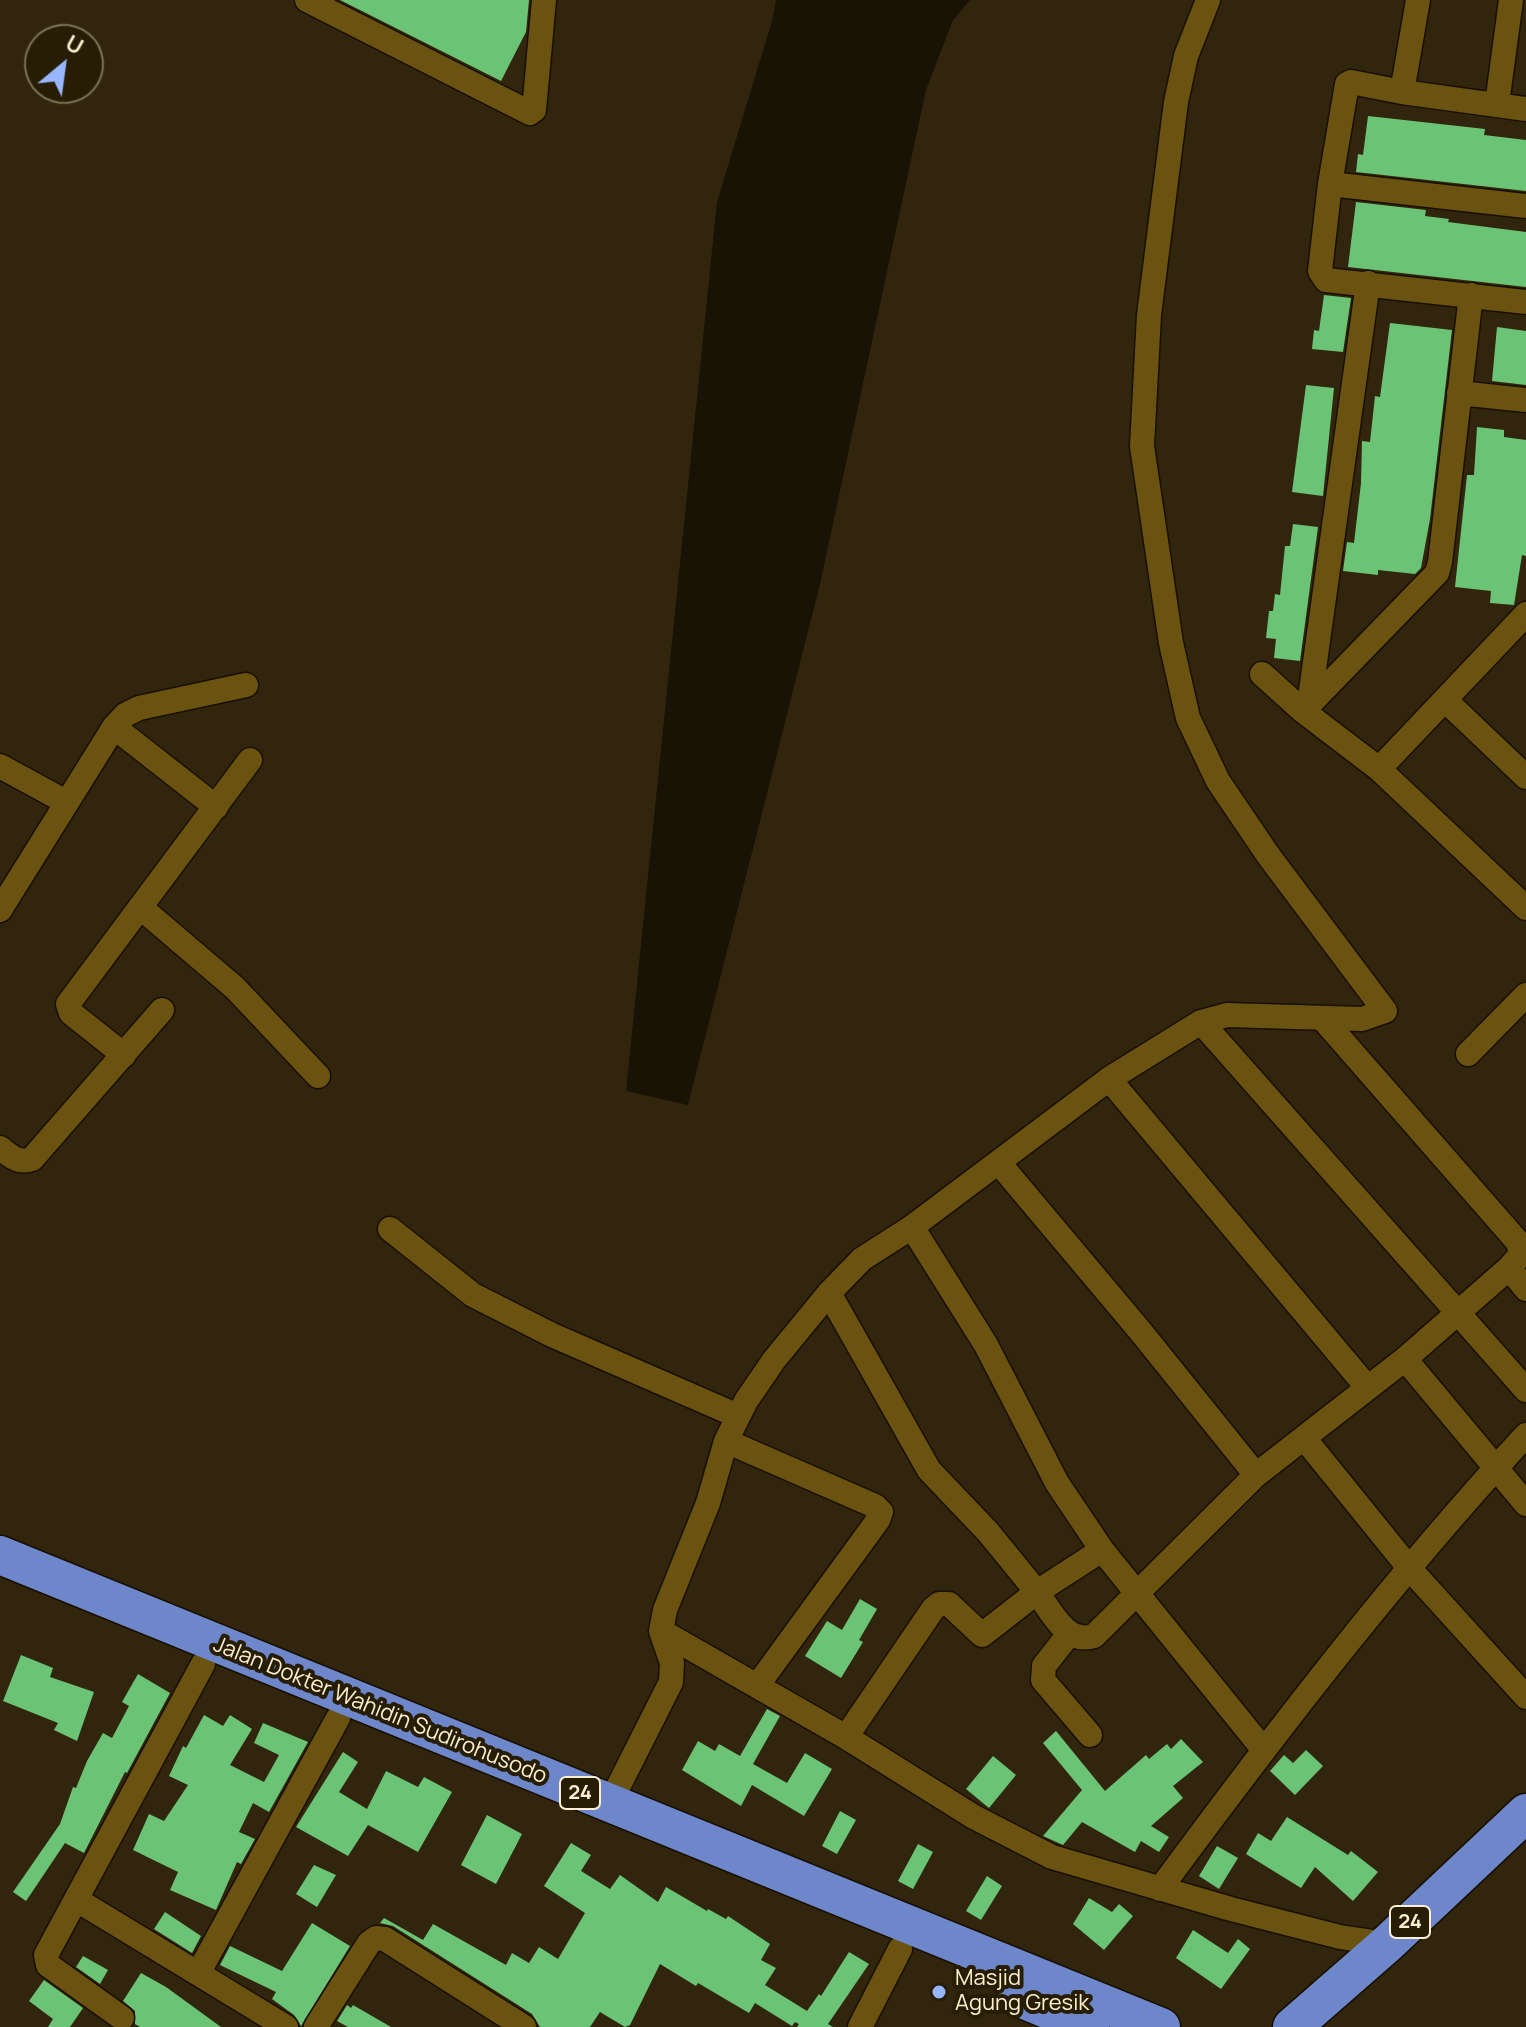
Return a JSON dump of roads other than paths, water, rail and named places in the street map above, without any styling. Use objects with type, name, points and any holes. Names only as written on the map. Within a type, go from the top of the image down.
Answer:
[{"type":"highway","name":"Jalan Dokter Wahidin Sudirohusodo","points":[[0,1555],[1161,2027]]},
{"type":"highway","name":"Jalan Dokter Wahidin Sudirohusodo","points":[[0,1578],[1090,2027]]},
{"type":"highway","name":"24","points":[[1292,2027],[1387,1944],[1526,1813]]},
{"type":"highway","name":"24","points":[[1334,2027],[1526,1839]]},
{"type":"street","points":[[307,0],[530,113],[534,110],[544,0]]},
{"type":"street","points":[[609,1805],[671,1682],[672,1663],[661,1631],[665,1610],[708,1503],[726,1441],[738,1416],[774,1360],[829,1293],[862,1259],[912,1227],[1109,1079],[1201,1022],[1227,1015],[1362,1019],[1385,1011],[1268,855],[1218,781],[1188,718],[1171,643],[1142,446],[1149,315],[1176,102],[1186,56],[1208,0]]},
{"type":"street","points":[[1402,92],[1418,0]]},
{"type":"street","points":[[1497,104],[1511,0]]},
{"type":"street","points":[[1526,109],[1351,82],[1347,84],[1330,184],[1320,271],[1326,280],[1526,302]]},
{"type":"street","points":[[1330,184],[1526,206]]},
{"type":"street","points":[[1306,708],[1368,283]]},
{"type":"street","points":[[1306,708],[1437,573],[1471,295]]},
{"type":"street","points":[[1459,393],[1526,400]]},
{"type":"street","points":[[1379,769],[1523,624]]},
{"type":"street","points":[[1262,674],[1379,769],[1526,908]]},
{"type":"street","points":[[2,904],[114,727],[125,715],[139,708],[246,685]]},
{"type":"street","points":[[1445,700],[1526,777]]},
{"type":"street","points":[[114,727],[216,807]]},
{"type":"street","points":[[124,1055],[67,1008],[250,760]]},
{"type":"street","points":[[0,766],[66,802]]},
{"type":"street","points":[[140,907],[235,988],[318,1076]]},
{"type":"street","points":[[1468,1054],[1526,995]]},
{"type":"street","points":[[0,1148],[17,1160],[24,1162],[32,1159],[162,1010]]},
{"type":"street","points":[[829,1293],[929,1470],[988,1532],[1069,1634],[1084,1639],[1094,1636],[1256,1475],[1405,1359],[1522,1253],[1517,1241],[1323,1019]]},
{"type":"street","points":[[1201,1022],[1526,1390]]},
{"type":"street","points":[[1109,1079],[1367,1387]]},
{"type":"street","points":[[999,1163],[1256,1475]]},
{"type":"street","points":[[912,1227],[986,1345],[1057,1483],[1102,1550],[1263,1749]]},
{"type":"street","points":[[390,1229],[473,1295],[552,1335],[738,1416]]},
{"type":"street","points":[[1509,1268],[1526,1289]]},
{"type":"street","points":[[1405,1359],[1526,1504]]},
{"type":"street","points":[[1160,1889],[1263,1749],[1410,1569],[1526,1435]]},
{"type":"street","points":[[1304,1438],[1410,1569],[1526,1697]]},
{"type":"street","points":[[726,1441],[875,1506],[881,1512],[757,1686]]},
{"type":"street","points":[[846,1737],[939,1604],[949,1604],[982,1635],[1037,1592],[1102,1550]]},
{"type":"street","points":[[661,1631],[846,1737],[974,1817],[1052,1857],[1340,1937],[1387,1944]]},
{"type":"street","points":[[1069,1634],[1044,1666],[1043,1680],[1090,1735]]},
{"type":"street","points":[[122,2018],[48,1965],[46,1955],[203,1664]]},
{"type":"street","points":[[199,1972],[338,1718]]},
{"type":"street","points":[[77,1900],[286,2027]]},
{"type":"street","points":[[316,2027],[369,1943],[376,1938],[385,1939],[524,2027]]},
{"type":"street","points":[[860,2027],[900,1949]]},
{"type":"place","name":"Masjid Agung Gresik","points":[[939,1992]]}]
